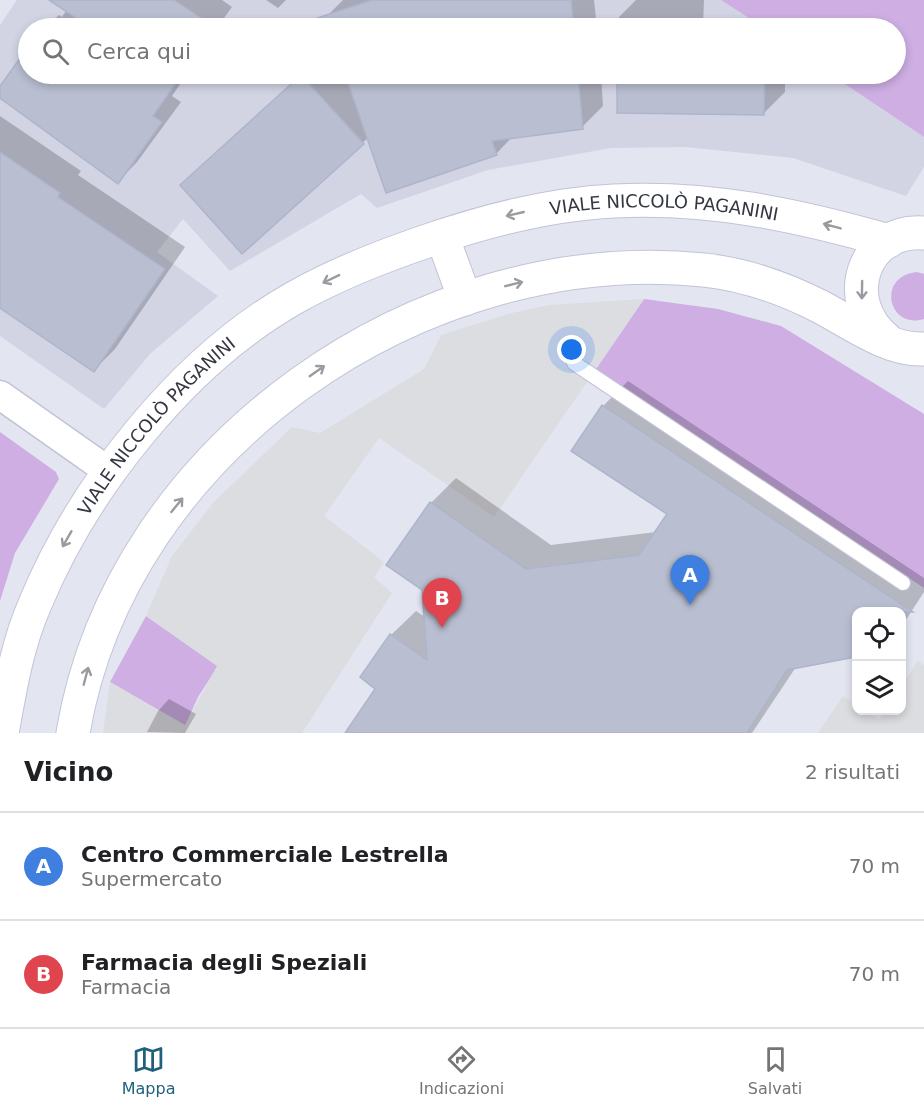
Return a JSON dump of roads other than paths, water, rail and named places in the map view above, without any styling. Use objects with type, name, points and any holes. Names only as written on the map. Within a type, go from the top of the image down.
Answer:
[{"type":"street","name":"VIALE NICCOLÒ PAGANINI","points":[[2,733],[15,667],[34,605],[63,546],[111,472],[172,398],[220,351],[264,317],[295,297],[348,271],[442,236],[489,221],[549,207],[616,201],[669,200],[728,204],[781,213],[888,242]]},
{"type":"street","points":[[887,340],[869,322],[862,304],[861,284],[870,260],[888,242],[923,232]]},
{"type":"street","points":[[442,236],[465,299]]},
{"type":"street","points":[[73,733],[91,659],[115,598],[153,536],[203,474],[273,405],[331,361],[398,324],[465,299],[530,280],[587,270],[639,267],[705,270],[751,279],[785,291],[901,347],[924,349]]},
{"type":"street","points":[[0,395],[111,472]]},
{"type":"lane","points":[[574,363],[903,583]]},
{"type":"place","name":"Centro Commerciale Lestrella","points":[[690,605]]},
{"type":"place","name":"Farmacia degli Speziali","points":[[442,628]]}]
